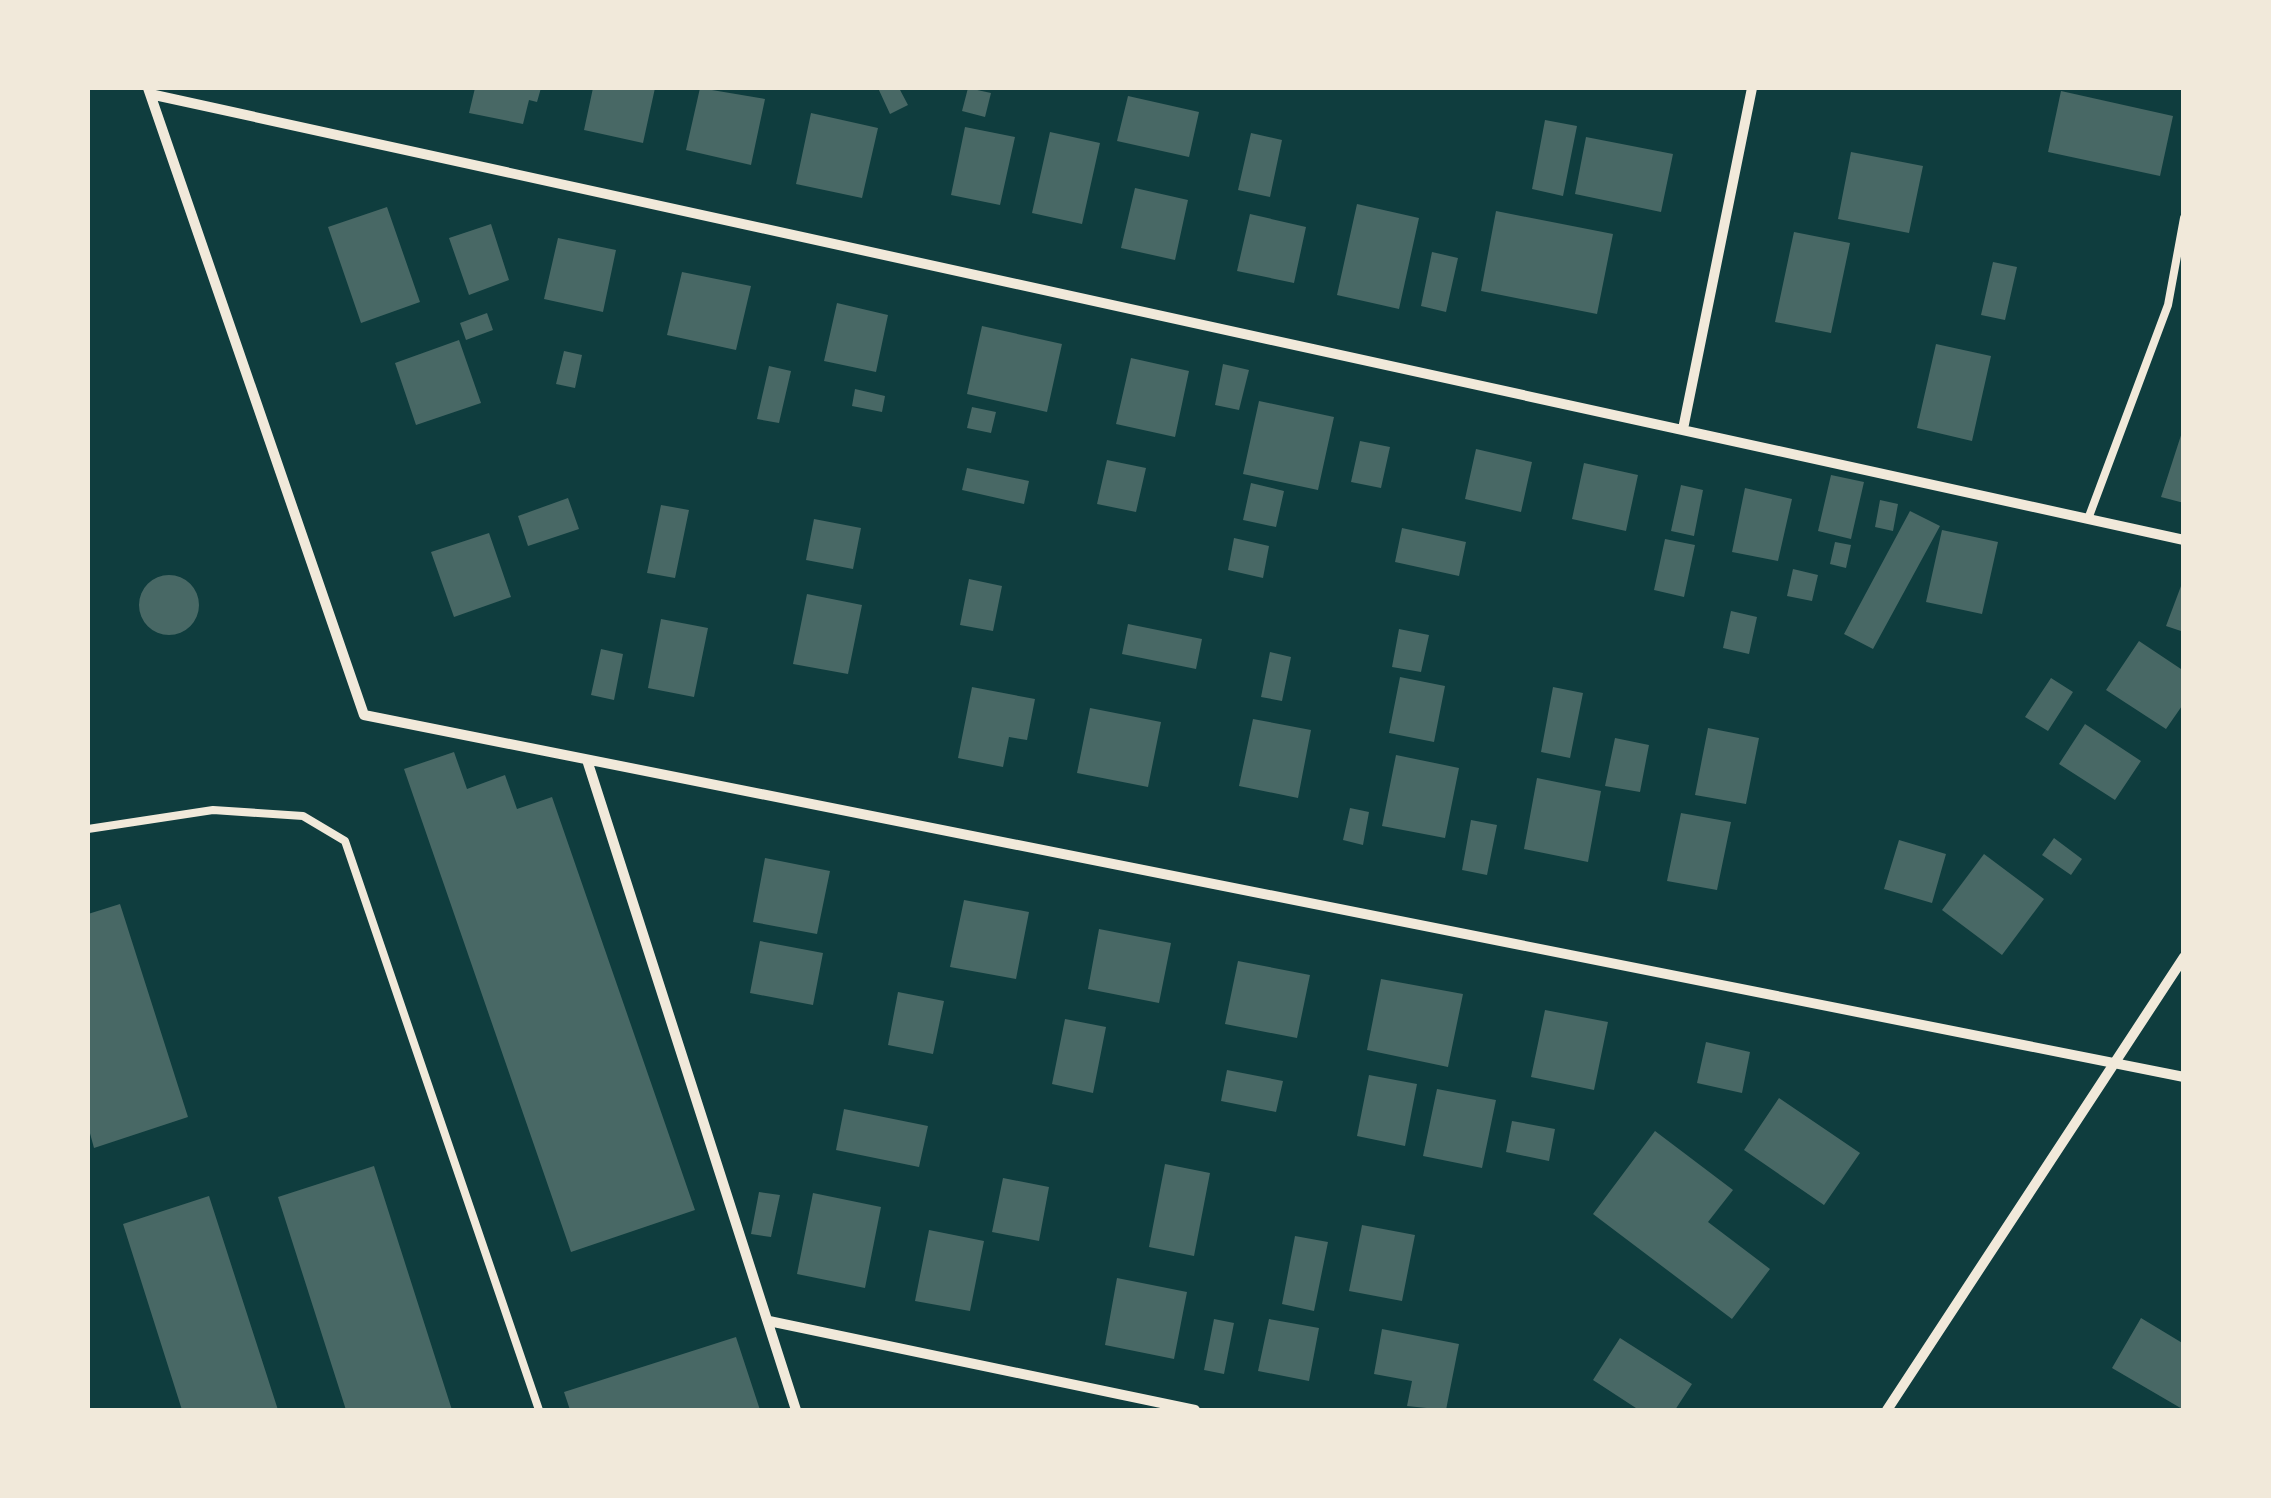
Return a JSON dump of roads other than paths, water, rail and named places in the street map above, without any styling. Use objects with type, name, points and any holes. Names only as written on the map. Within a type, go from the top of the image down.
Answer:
[{"type":"street","points":[[1683,429],[1752,88]]},
{"type":"street","points":[[149,91],[2184,540]]},
{"type":"street","points":[[149,91],[364,715],[2184,1077]]},
{"type":"street","points":[[588,760],[796,1410]]},
{"type":"street","points":[[1887,1410],[2184,957]]},
{"type":"street","points":[[769,1322],[1195,1410]]},
{"type":"lane","points":[[2088,518],[2168,305],[2184,218]]},
{"type":"lane","points":[[88,829],[213,810],[303,816],[344,841],[539,1410]]}]
